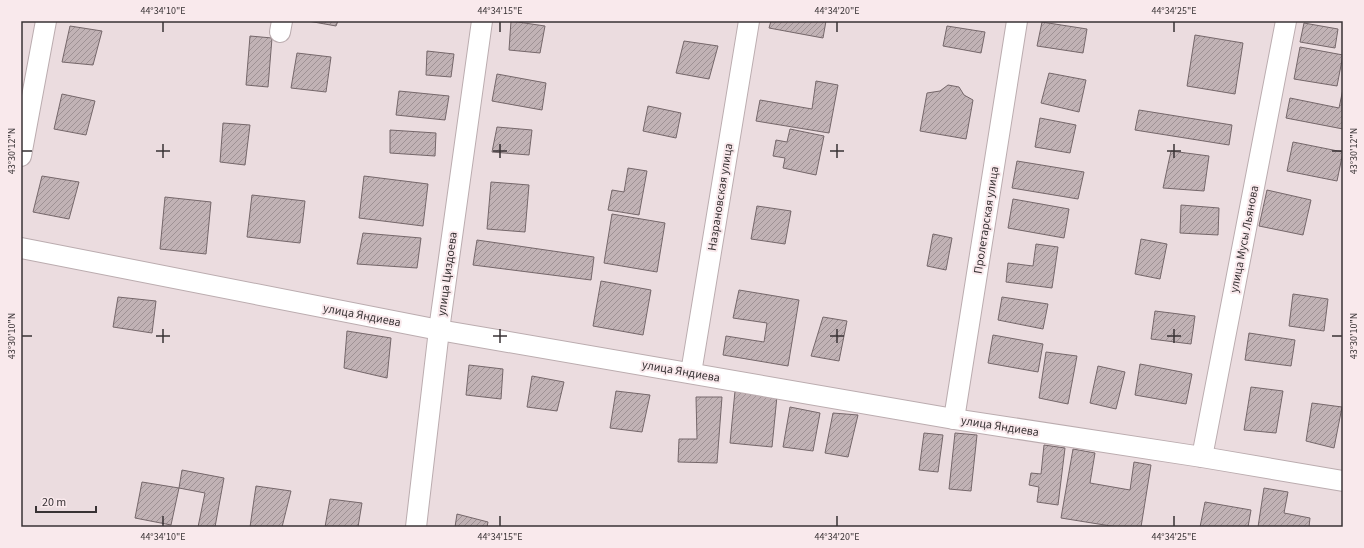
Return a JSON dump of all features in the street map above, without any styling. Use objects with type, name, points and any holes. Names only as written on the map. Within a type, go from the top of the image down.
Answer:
[{"type":"street","points":[[21,156],[46,21]]},
{"type":"street","name":"улица Циздоева","points":[[416,527],[439,330],[482,21]]},
{"type":"street","name":"Назрановская улица","points":[[691,373],[749,21]]},
{"type":"street","name":"Пролетарская улица","points":[[954,419],[1017,21]]},
{"type":"street","name":"улица Мусы Льянова","points":[[1202,457],[1286,21]]},
{"type":"street","name":"улица Яндиева","points":[[21,248],[439,330],[954,419],[1202,457],[1343,481]]},
{"type":"building","points":[[308,21],[338,21],[336,26]]},
{"type":"building","points":[[511,21],[545,26],[540,53],[509,50]]},
{"type":"building","points":[[771,21],[826,21],[823,38],[769,28]]},
{"type":"building","points":[[1042,22],[1087,29],[1083,53],[1037,46]]},
{"type":"building","points":[[1304,23],[1338,29],[1335,48],[1300,42]]},
{"type":"building","points":[[70,26],[102,31],[93,65],[62,62]]},
{"type":"building","points":[[947,26],[985,32],[981,53],[943,46]]},
{"type":"building","points":[[1195,35],[1243,43],[1235,94],[1187,86]]},
{"type":"building","points":[[250,36],[272,38],[268,87],[246,85]]},
{"type":"building","points":[[684,41],[718,46],[709,79],[676,73]]},
{"type":"building","points":[[1300,47],[1343,55],[1337,86],[1294,79]]},
{"type":"building","points":[[427,51],[454,54],[451,77],[426,75]]},
{"type":"building","points":[[297,53],[331,57],[326,92],[291,88]]},
{"type":"building","points":[[1049,73],[1086,80],[1079,112],[1041,103]]},
{"type":"building","points":[[497,74],[546,83],[542,110],[492,101]]},
{"type":"building","points":[[816,81],[838,85],[829,133],[756,121],[760,100],[812,109]]},
{"type":"building","points":[[948,85],[959,87],[964,95],[973,100],[966,139],[920,131],[927,93],[940,91]]},
{"type":"building","points":[[1343,89],[1343,129],[1286,118],[1290,98],[1339,108]]},
{"type":"building","points":[[399,91],[449,96],[445,120],[396,115]]},
{"type":"building","points":[[62,94],[95,101],[86,135],[54,129]]},
{"type":"building","points":[[648,106],[681,113],[676,138],[643,131]]},
{"type":"building","points":[[1139,110],[1232,125],[1229,145],[1135,130]]},
{"type":"building","points":[[1040,118],[1076,125],[1070,153],[1035,147]]},
{"type":"building","points":[[223,123],[250,125],[245,165],[220,162]]},
{"type":"building","points":[[497,127],[532,130],[529,155],[492,152]]},
{"type":"building","points":[[790,129],[824,136],[816,175],[783,168],[785,158],[773,156],[776,140],[787,142]]},
{"type":"building","points":[[390,130],[436,133],[435,156],[390,153]]},
{"type":"building","points":[[1293,142],[1343,152],[1337,181],[1287,171]]},
{"type":"building","points":[[1171,151],[1209,156],[1204,191],[1163,188]]},
{"type":"building","points":[[1017,161],[1084,172],[1078,199],[1012,188]]},
{"type":"building","points":[[628,168],[647,171],[639,215],[608,210],[612,190],[624,192]]},
{"type":"building","points":[[42,176],[79,182],[69,219],[33,212]]},
{"type":"building","points":[[364,176],[428,184],[423,226],[359,218]]},
{"type":"building","points":[[491,182],[529,185],[525,232],[487,229]]},
{"type":"building","points":[[1267,190],[1311,200],[1303,235],[1259,226]]},
{"type":"building","points":[[252,195],[305,201],[300,243],[247,237]]},
{"type":"building","points":[[165,197],[211,202],[206,254],[160,249]]},
{"type":"building","points":[[1013,199],[1069,209],[1064,238],[1008,228]]},
{"type":"building","points":[[1181,205],[1219,208],[1218,235],[1180,233]]},
{"type":"building","points":[[757,206],[791,211],[785,244],[751,239]]},
{"type":"building","points":[[612,214],[665,223],[657,272],[604,263]]},
{"type":"building","points":[[363,233],[421,238],[417,268],[357,264]]},
{"type":"building","points":[[933,234],[952,238],[946,270],[927,266]]},
{"type":"building","points":[[1141,239],[1167,244],[1160,279],[1135,274]]},
{"type":"building","points":[[477,240],[594,257],[591,280],[473,265]]},
{"type":"building","points":[[1036,244],[1058,247],[1052,288],[1006,282],[1008,263],[1033,266]]},
{"type":"building","points":[[601,281],[651,290],[643,335],[593,326]]},
{"type":"building","points":[[739,290],[799,300],[788,366],[723,355],[726,336],[764,342],[767,323],[733,318]]},
{"type":"building","points":[[1293,294],[1328,299],[1324,331],[1289,326]]},
{"type":"building","points":[[118,297],[156,301],[152,333],[113,327]]},
{"type":"building","points":[[1002,297],[1048,304],[1043,329],[998,320]]},
{"type":"building","points":[[1155,311],[1195,316],[1191,344],[1151,339]]},
{"type":"building","points":[[823,317],[847,321],[839,361],[811,356]]},
{"type":"building","points":[[347,331],[391,338],[387,378],[344,368]]},
{"type":"building","points":[[1249,333],[1295,340],[1291,366],[1245,360]]},
{"type":"building","points":[[993,335],[1043,344],[1038,372],[988,363]]},
{"type":"building","points":[[1046,352],[1077,356],[1068,404],[1039,398]]},
{"type":"building","points":[[1140,364],[1192,374],[1186,404],[1135,395]]},
{"type":"building","points":[[469,365],[503,369],[501,399],[466,395]]},
{"type":"building","points":[[1098,366],[1125,372],[1116,409],[1090,403]]},
{"type":"building","points":[[532,376],[564,382],[557,411],[527,407]]},
{"type":"building","points":[[1251,387],[1283,391],[1276,433],[1244,430]]},
{"type":"building","points":[[616,391],[650,395],[642,432],[610,428]]},
{"type":"building","points":[[735,391],[777,396],[772,447],[730,443]]},
{"type":"building","points":[[696,397],[722,397],[717,463],[678,462],[679,439],[697,439]]},
{"type":"building","points":[[1312,403],[1342,407],[1334,448],[1306,441]]},
{"type":"building","points":[[790,407],[820,413],[813,451],[783,447]]},
{"type":"building","points":[[833,413],[858,415],[848,457],[825,453]]},
{"type":"building","points":[[924,433],[943,435],[938,472],[919,470]]},
{"type":"building","points":[[955,433],[977,435],[971,491],[949,489]]},
{"type":"building","points":[[1044,445],[1065,448],[1058,505],[1037,502],[1039,487],[1029,485],[1031,473],[1041,474]]},
{"type":"building","points":[[1073,449],[1095,453],[1090,483],[1130,490],[1134,462],[1151,465],[1141,527],[1117,527],[1061,518]]},
{"type":"building","points":[[182,470],[224,478],[215,527],[198,527],[205,493],[179,488]]},
{"type":"building","points":[[142,482],[179,488],[171,525],[135,518]]},
{"type":"building","points":[[256,486],[291,491],[282,527],[250,527]]},
{"type":"building","points":[[1264,488],[1288,492],[1284,513],[1310,518],[1309,527],[1258,527]]},
{"type":"building","points":[[330,499],[362,503],[358,527],[325,527]]},
{"type":"building","points":[[1205,502],[1251,510],[1248,527],[1200,527]]},
{"type":"building","points":[[457,514],[488,522],[487,527],[455,527]]}]
